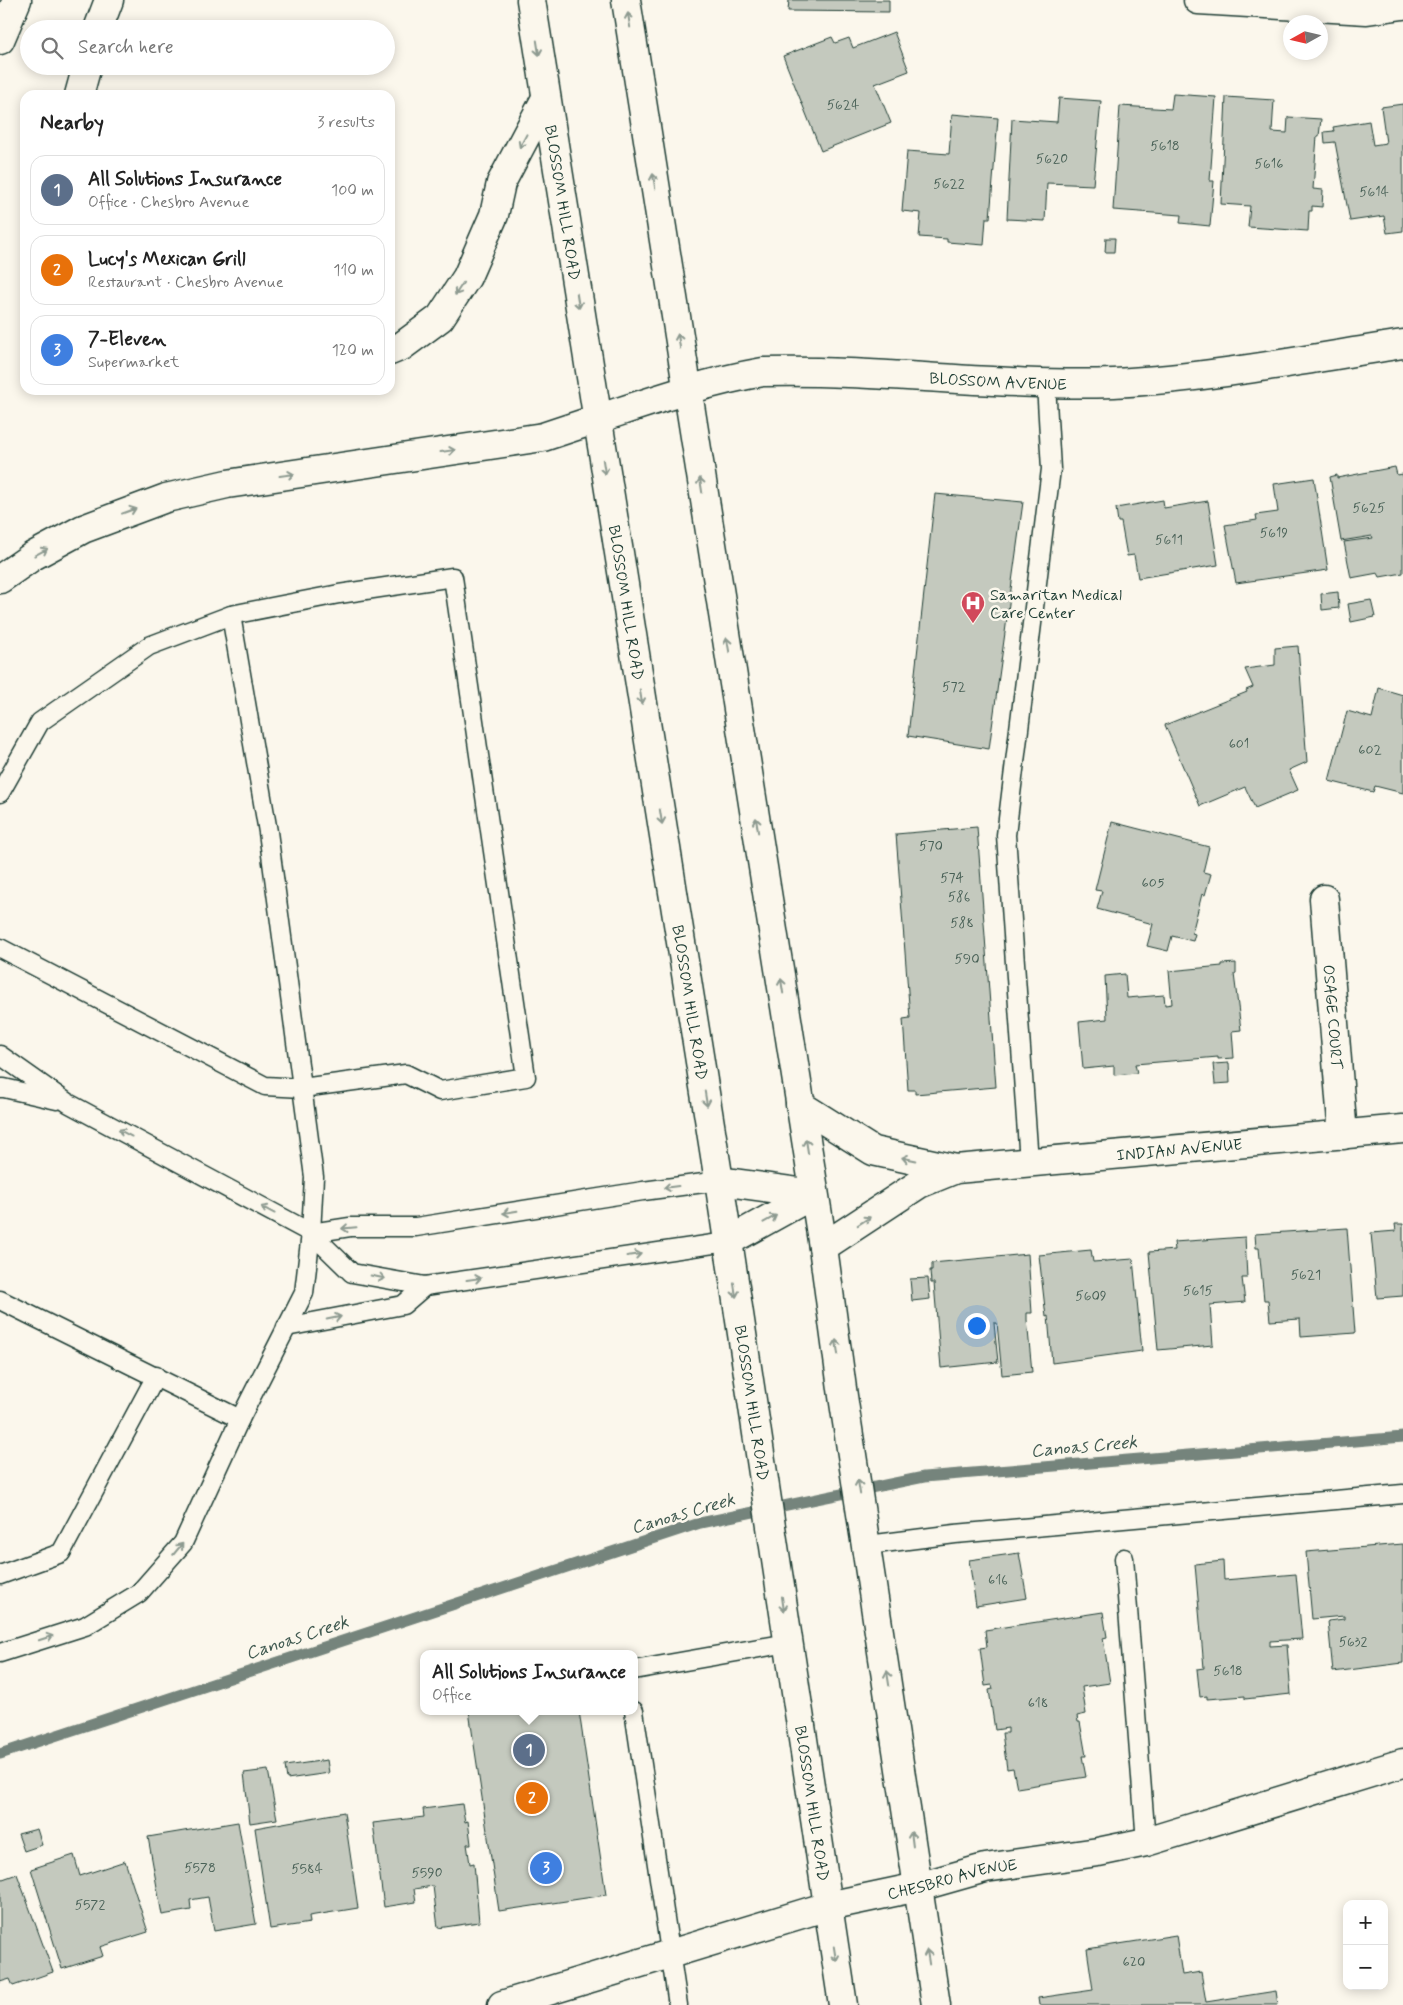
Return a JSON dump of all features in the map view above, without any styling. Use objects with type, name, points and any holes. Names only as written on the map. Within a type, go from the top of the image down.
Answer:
[{"type":"main road","points":[[0,40],[17,0]]},
{"type":"main road","points":[[101,20],[109,0]]},
{"type":"main road","name":"BLOSSOM HILL ROAD","points":[[530,0],[719,1181],[843,2005]]},
{"type":"main road","points":[[626,0],[686,390],[823,1248],[936,2005]]},
{"type":"main road","points":[[1198,0],[1367,10],[1403,5]]},
{"type":"main road","points":[[80,90],[85,75]]},
{"type":"main road","points":[[395,350],[440,318],[467,277],[494,215],[501,183],[546,98]]},
{"type":"main road","name":"BLOSSOM AVENUE","points":[[0,579],[33,556],[84,529],[166,498],[228,484],[543,437],[724,379],[772,372],[1046,384],[1115,382],[1175,377],[1403,344]]},
{"type":"main road","name":"OSAGE COURT","points":[[1324,899],[1343,1134]]},
{"type":"main road","name":"INDIAN AVENUE","points":[[800,1105],[873,1151],[956,1169]]},
{"type":"main road","name":"INDIAN AVENUE","points":[[823,1248],[919,1184],[956,1169],[1403,1130]]},
{"type":"main road","points":[[719,1181],[814,1194]]},
{"type":"main road","points":[[727,1242],[814,1194]]},
{"type":"main road","name":"CHESBRO AVENUE","points":[[502,2005],[828,1906],[918,1887],[986,1868],[1098,1852],[1146,1842],[1403,1763]]},
{"type":"lane","points":[[1029,1162],[1006,834],[1051,469],[1046,384]]},
{"type":"lane","points":[[0,793],[40,722],[149,646],[231,615],[339,594],[454,577],[526,1077],[440,1091],[406,1074],[302,1088],[265,1086],[0,948]]},
{"type":"lane","points":[[0,1653],[85,1626],[139,1593],[183,1543],[240,1419],[304,1293],[311,1233],[314,1176],[268,832],[231,615]]},
{"type":"lane","points":[[0,1054],[68,1103],[311,1233],[352,1273],[425,1286],[727,1242]]},
{"type":"lane","points":[[0,1088],[68,1103]]},
{"type":"lane","points":[[311,1233],[350,1227],[416,1227],[643,1191],[719,1181]]},
{"type":"lane","points":[[286,1327],[403,1306],[425,1286]]},
{"type":"lane","points":[[0,1300],[240,1419]]},
{"type":"lane","points":[[0,1575],[61,1554],[156,1376]]},
{"type":"lane","points":[[867,1540],[955,1534],[1403,1494]]},
{"type":"lane","points":[[1124,1558],[1146,1842]]},
{"type":"lane","points":[[638,1669],[788,1643]]},
{"type":"lane","points":[[635,1715],[678,2005]]},
{"type":"building","points":[[789,0],[889,0],[889,12],[788,11]]},
{"type":"building","points":[[894,32],[909,71],[875,84],[891,123],[821,151],[783,56],[832,37],[835,43],[849,38],[853,48]]},
{"type":"building","points":[[1173,94],[1216,97],[1210,181],[1214,181],[1210,226],[1180,223],[1181,215],[1113,210],[1120,106],[1171,109]]},
{"type":"building","points":[[1226,97],[1274,100],[1272,132],[1287,133],[1288,117],[1321,119],[1319,136],[1317,136],[1313,189],[1323,190],[1322,207],[1312,206],[1312,211],[1309,211],[1308,231],[1248,227],[1250,206],[1221,204]]},
{"type":"building","points":[[1059,98],[1101,101],[1093,185],[1047,183],[1045,221],[1007,219],[1012,119],[1057,122]]},
{"type":"building","points":[[1403,104],[1403,231],[1387,233],[1384,216],[1350,221],[1335,142],[1325,143],[1324,132],[1334,131],[1333,127],[1369,121],[1373,145],[1386,143],[1381,107]]},
{"type":"building","points":[[952,114],[998,118],[990,218],[986,218],[984,245],[947,242],[947,239],[919,237],[921,213],[902,211],[907,151],[949,154]]},
{"type":"building","points":[[1106,238],[1115,238],[1114,252],[1105,252]]},
{"type":"building","points":[[1395,467],[1397,475],[1403,474],[1403,573],[1380,577],[1378,573],[1351,578],[1344,542],[1373,538],[1372,536],[1341,541],[1330,477],[1337,475],[1337,478]]},
{"type":"building","points":[[1314,478],[1328,570],[1236,583],[1225,525],[1257,520],[1256,515],[1278,512],[1274,484]]},
{"type":"building","points":[[935,494],[1023,502],[989,749],[908,736]]},
{"type":"building","points":[[1163,500],[1164,508],[1208,501],[1218,565],[1138,578],[1134,555],[1127,556],[1121,522],[1118,522],[1116,508]]},
{"type":"building","points":[[1338,592],[1339,608],[1322,610],[1321,594]]},
{"type":"building","points":[[1371,600],[1375,617],[1351,622],[1348,604]]},
{"type":"building","points":[[1298,646],[1307,762],[1289,770],[1298,790],[1255,808],[1245,787],[1200,806],[1165,725],[1247,692],[1246,690],[1253,687],[1245,669],[1275,665],[1275,648]]},
{"type":"building","points":[[1379,688],[1403,695],[1403,793],[1375,786],[1373,792],[1329,781],[1347,711],[1372,718]]},
{"type":"building","points":[[1112,822],[1209,847],[1203,872],[1211,874],[1205,895],[1202,894],[1192,933],[1195,934],[1193,941],[1172,936],[1168,951],[1147,946],[1153,924],[1097,909],[1102,891],[1095,890]]},
{"type":"building","points":[[977,827],[996,1087],[915,1094],[915,1090],[908,1090],[903,1019],[910,1018],[896,834]]},
{"type":"building","points":[[1236,963],[1236,973],[1234,974],[1241,1030],[1232,1031],[1234,1058],[1218,1059],[1218,1057],[1135,1064],[1137,1073],[1114,1075],[1114,1066],[1083,1069],[1079,1022],[1107,1019],[1105,976],[1125,974],[1127,998],[1164,995],[1165,1005],[1172,1004],[1169,971]]},
{"type":"building","points":[[1229,1063],[1230,1083],[1215,1084],[1213,1064]]},
{"type":"building","points":[[1395,1224],[1403,1224],[1403,1296],[1377,1298],[1371,1233],[1396,1231]]},
{"type":"building","points":[[1347,1228],[1355,1333],[1301,1337],[1300,1319],[1270,1321],[1268,1300],[1264,1300],[1259,1248],[1256,1248],[1255,1234]]},
{"type":"building","points":[[1245,1237],[1247,1278],[1242,1278],[1245,1302],[1210,1305],[1213,1345],[1158,1350],[1149,1252],[1175,1250],[1174,1242]]},
{"type":"building","points":[[1091,1250],[1093,1262],[1133,1259],[1142,1351],[1052,1363],[1048,1316],[1046,1317],[1039,1255]]},
{"type":"building","points":[[1028,1254],[1032,1313],[1027,1313],[1027,1320],[1032,1372],[1002,1375],[997,1323],[994,1323],[998,1362],[941,1368],[934,1283],[931,1283],[930,1270],[932,1270],[932,1263]]},
{"type":"building","points":[[928,1278],[930,1299],[912,1301],[910,1279]]},
{"type":"building","points":[[1403,1544],[1403,1663],[1333,1672],[1328,1621],[1344,1619],[1344,1616],[1312,1619],[1306,1552]]},
{"type":"building","points":[[1019,1553],[1027,1598],[976,1606],[969,1560]]},
{"type":"building","points":[[1223,1561],[1224,1580],[1296,1574],[1302,1639],[1270,1641],[1270,1646],[1287,1645],[1291,1694],[1245,1699],[1245,1696],[1207,1699],[1207,1696],[1200,1697],[1197,1669],[1204,1668],[1195,1564]]},
{"type":"building","points":[[1103,1612],[1107,1637],[1103,1638],[1110,1683],[1082,1687],[1086,1714],[1077,1716],[1078,1722],[1080,1722],[1086,1756],[1082,1756],[1086,1777],[1017,1788],[1013,1768],[1007,1769],[1002,1733],[1008,1733],[1008,1728],[995,1730],[989,1690],[993,1689],[992,1685],[985,1686],[980,1648],[987,1647],[985,1630]]},
{"type":"building","points":[[470,1715],[580,1715],[606,1895],[499,1911]]},
{"type":"building","points":[[327,1760],[329,1773],[287,1779],[285,1766]]},
{"type":"building","points":[[268,1770],[277,1819],[250,1823],[244,1773]]},
{"type":"building","points":[[462,1804],[465,1822],[468,1821],[471,1844],[467,1844],[470,1864],[474,1863],[479,1922],[438,1928],[433,1886],[414,1889],[416,1902],[384,1907],[373,1823],[424,1817],[423,1809]]},
{"type":"building","points":[[344,1812],[358,1908],[309,1916],[310,1923],[270,1929],[255,1828]]},
{"type":"building","points":[[238,1822],[256,1924],[214,1931],[208,1897],[190,1900],[191,1910],[162,1915],[148,1837]]},
{"type":"building","points":[[37,1829],[42,1845],[24,1851],[18,1834]]},
{"type":"building","points":[[74,1855],[80,1876],[125,1861],[148,1932],[100,1947],[103,1956],[62,1969],[31,1869]]},
{"type":"building","points":[[17,1874],[53,1972],[13,1986],[10,1979],[0,1982],[0,1880]]},
{"type":"building","points":[[1176,1935],[1182,1975],[1201,1972],[1206,2002],[1276,1991],[1278,2005],[1039,2005],[1038,1998],[1093,1990],[1087,1949]]},
{"type":"waterway","name":"Canoas Creek","points":[[0,1754],[700,1523],[924,1477],[1403,1437]]},
{"type":"place","name":"Samaritan Medical Care Center","points":[[973,624]]},
{"type":"place","name":"All Solutions Insurance","points":[[529,1750]]},
{"type":"place","name":"Lucy's Mexican Grill","points":[[532,1798]]},
{"type":"place","name":"7-Eleven","points":[[546,1868]]}]
